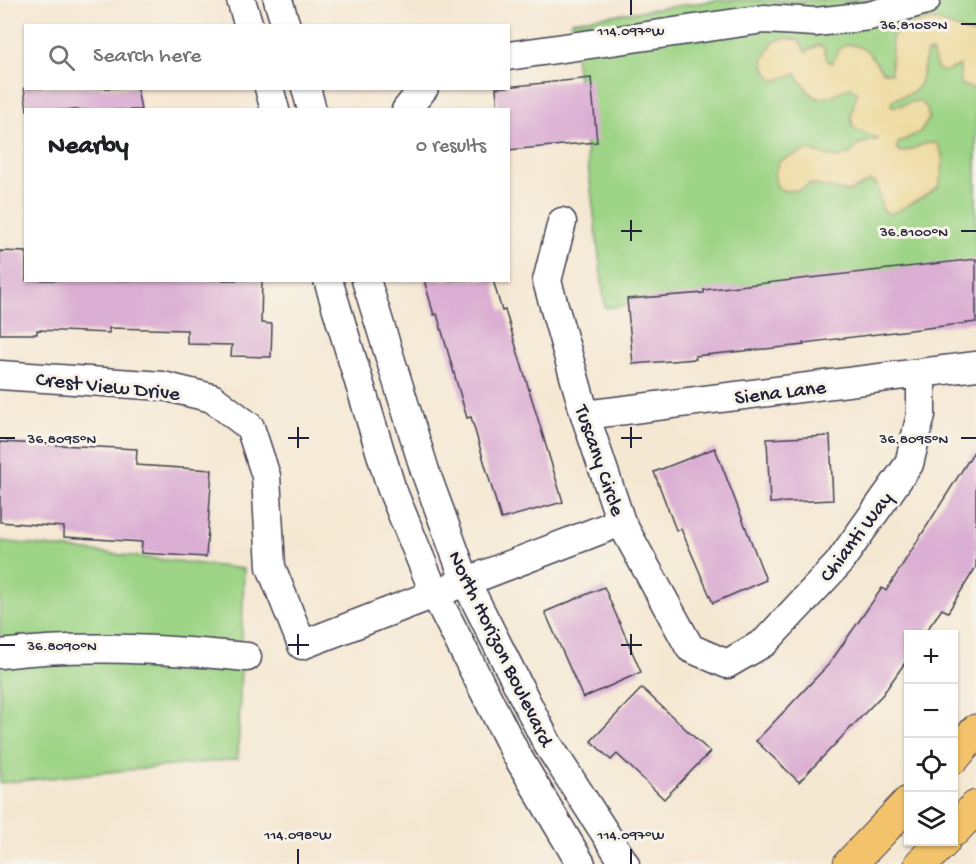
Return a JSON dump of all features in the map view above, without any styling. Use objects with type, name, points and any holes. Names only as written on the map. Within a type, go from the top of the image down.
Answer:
[{"type":"main road","points":[[958,752],[976,731]]},
{"type":"main road","points":[[958,826],[976,807]]},
{"type":"main road","points":[[850,864],[904,808]]},
{"type":"main road","points":[[921,864],[939,846]]},
{"type":"street","points":[[242,0],[248,24]]},
{"type":"street","points":[[278,0],[285,24]]},
{"type":"street","points":[[510,56],[764,19],[816,22],[869,16],[926,0]]},
{"type":"street","points":[[270,90],[274,108]]},
{"type":"street","points":[[307,90],[311,108]]},
{"type":"street","points":[[408,108],[422,90]]},
{"type":"street","name":"Tuscany Circle","points":[[562,222],[547,281],[585,415],[621,522],[690,648],[727,664]]},
{"type":"street","name":"North Horizon Boulevard","points":[[329,282],[391,487],[434,592],[516,754],[581,864]]},
{"type":"street","name":"North Horizon Boulevard","points":[[367,282],[425,471],[465,580],[547,743],[625,864]]},
{"type":"street","name":"Siena Lane","points":[[585,415],[976,366]]},
{"type":"street","name":"Chianti Way","points":[[727,664],[765,642],[838,564],[909,464],[921,415],[921,373]]},
{"type":"street","name":"Crest View Drive","points":[[0,375],[163,386],[212,398],[250,427],[266,476],[271,567],[302,645],[465,580],[621,522]]},
{"type":"street","points":[[0,654],[33,649],[87,647],[171,650],[247,657]]},
{"type":"green space","points":[[719,0],[976,0],[976,263],[605,308],[571,21]]},
{"type":"green space","points":[[0,541],[244,569],[238,759],[0,783]]},
{"type":"sand","points":[[934,20],[976,35],[976,90],[960,84],[960,65],[944,72],[937,68],[932,52],[927,52],[920,84],[913,92],[892,100],[891,106],[920,101],[927,108],[929,119],[920,132],[898,143],[897,148],[900,152],[926,143],[936,143],[943,164],[938,187],[889,214],[882,209],[877,184],[870,181],[849,192],[810,184],[799,190],[785,191],[777,187],[774,175],[779,161],[807,150],[837,158],[849,154],[860,144],[878,139],[853,128],[851,116],[857,92],[851,87],[832,96],[819,98],[809,92],[796,74],[774,81],[767,73],[763,61],[772,43],[784,38],[799,40],[806,52],[818,45],[824,48],[827,60],[832,63],[839,49],[847,44],[855,45],[869,53],[883,72],[891,73],[892,37],[906,24]]},
{"type":"building","points":[[591,78],[597,142],[510,150],[510,108],[498,108],[496,90],[510,90],[510,87]]},
{"type":"building","points":[[24,90],[137,90],[141,108],[27,108]]},
{"type":"building","points":[[0,251],[24,252],[24,282],[262,282],[261,323],[272,324],[271,357],[231,356],[232,345],[187,344],[187,330],[109,328],[109,333],[37,330],[37,334],[0,334]]},
{"type":"building","points":[[976,259],[976,322],[803,343],[804,345],[695,356],[696,359],[633,364],[627,299],[704,293],[704,290]]},
{"type":"building","points":[[425,282],[494,282],[502,311],[505,310],[563,502],[501,519],[471,417],[467,418],[437,314],[434,315]]},
{"type":"building","points":[[830,436],[833,500],[770,503],[767,439]]},
{"type":"building","points":[[0,442],[137,449],[136,465],[212,470],[206,557],[141,553],[142,542],[64,537],[64,527],[0,522]]},
{"type":"building","points":[[715,448],[766,580],[713,603],[681,529],[676,530],[654,472]]},
{"type":"building","points":[[976,448],[976,567],[948,612],[942,609],[927,630],[904,630],[904,664],[883,694],[799,782],[756,741],[829,664],[882,588],[886,591]]},
{"type":"building","points":[[604,587],[641,672],[583,698],[545,612]]},
{"type":"building","points":[[642,688],[710,752],[664,799],[617,754],[611,760],[591,741]]}]
